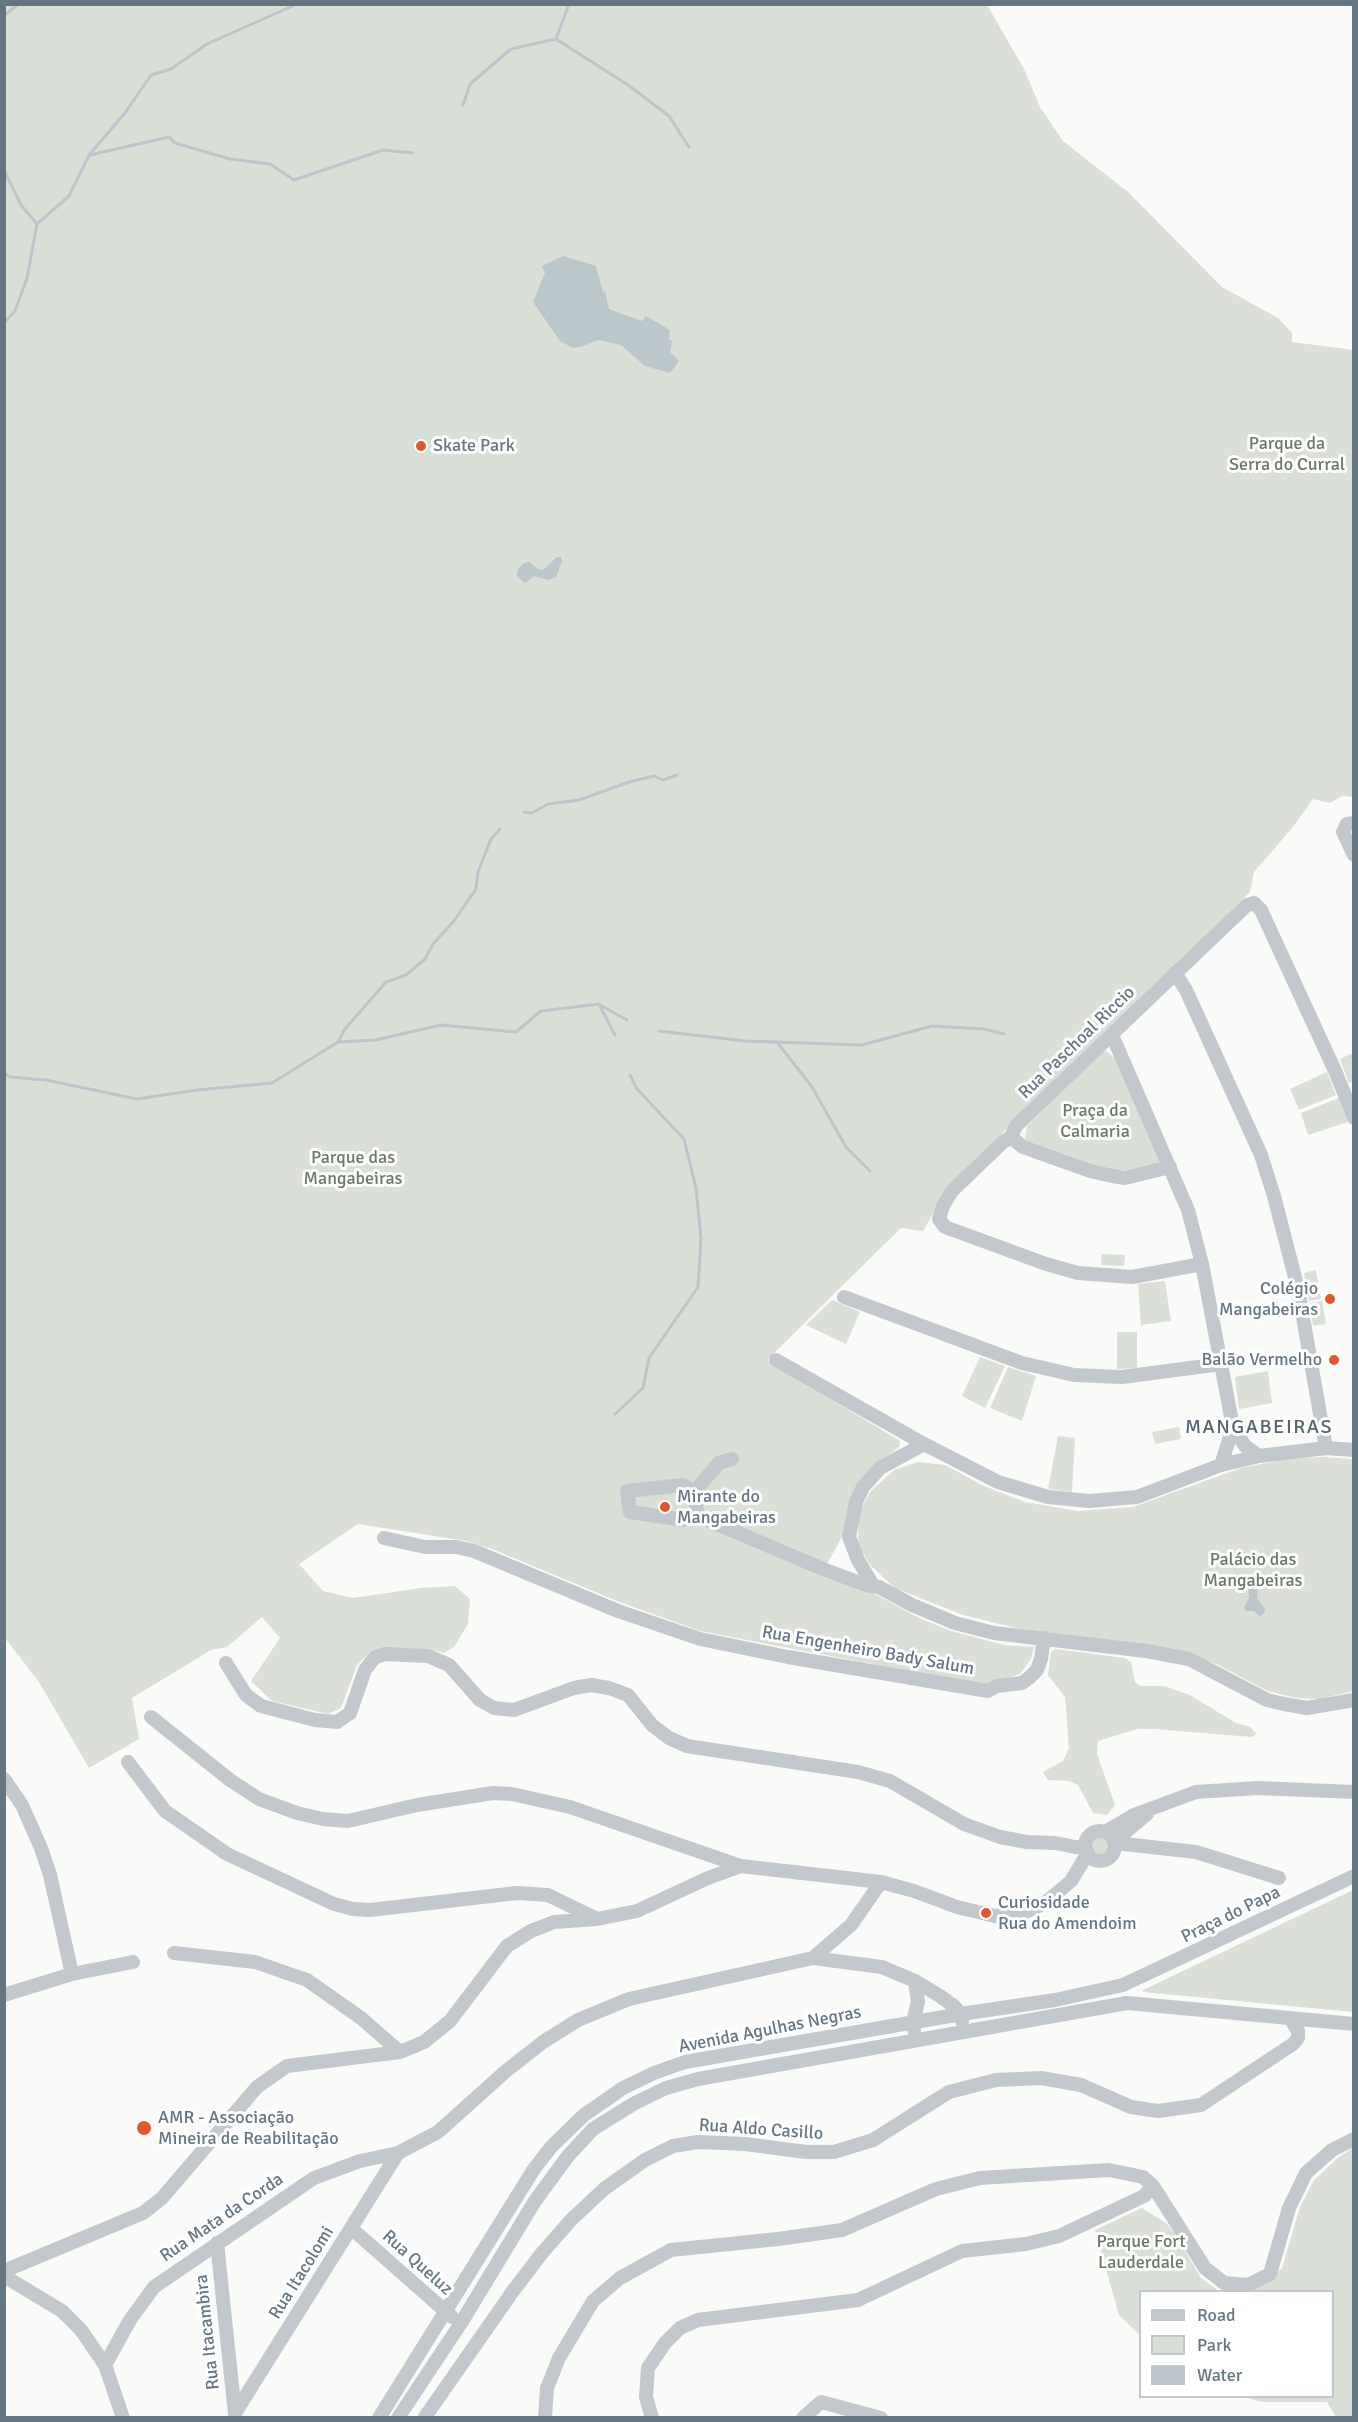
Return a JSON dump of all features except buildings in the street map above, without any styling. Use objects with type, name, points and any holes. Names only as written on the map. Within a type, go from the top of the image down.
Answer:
[{"type":"street","points":[[1353,823],[1347,824],[1343,832],[1353,855]]},
{"type":"street","name":"Rua Paschoal Riccio","points":[[1202,1264],[1132,1277],[1078,1273],[1046,1264],[945,1227],[939,1219],[943,1206],[952,1191],[1011,1137],[1016,1126],[1247,905],[1254,903],[1261,910],[1336,1073],[1353,1118]]},
{"type":"street","points":[[1176,973],[1186,990],[1261,1155],[1274,1196],[1298,1290],[1326,1448]]},
{"type":"street","points":[[1112,1035],[1188,1210],[1202,1264],[1233,1427],[1245,1446],[1259,1456]]},
{"type":"street","points":[[1011,1137],[1023,1147],[1090,1171],[1112,1176],[1125,1178],[1170,1167]]},
{"type":"street","points":[[843,1297],[1022,1363],[1074,1375],[1122,1377],[1221,1364]]},
{"type":"street","points":[[776,1360],[924,1444],[998,1482],[1048,1497],[1089,1501],[1137,1497],[1221,1465],[1259,1456],[1326,1448],[1353,1450]]},
{"type":"street","points":[[1221,1465],[1233,1427]]},
{"type":"street","points":[[873,1585],[858,1560],[849,1537],[856,1502],[863,1486],[880,1468],[924,1444]]},
{"type":"street","points":[[694,1492],[719,1462],[732,1459]]},
{"type":"street","points":[[698,1516],[694,1492],[683,1485],[627,1491],[630,1512],[684,1520],[698,1516],[828,1571],[866,1585],[873,1585],[955,1623],[994,1633],[1189,1659],[1267,1700],[1284,1704],[1307,1708],[1353,1700]]},
{"type":"street","name":"Rua Engenheiro Bady Salum","points":[[384,1538],[424,1547],[456,1547],[474,1551],[618,1611],[700,1639],[788,1657],[988,1691],[997,1686],[1022,1683],[1030,1677],[1037,1670],[1041,1659],[1044,1638]]},
{"type":"street","points":[[226,1663],[246,1695],[261,1706],[315,1720],[337,1722],[350,1713],[365,1670],[375,1657],[385,1654],[428,1656],[449,1665],[480,1700],[494,1708],[514,1710],[574,1688],[591,1685],[609,1688],[627,1695],[652,1725],[669,1738],[687,1746],[858,1772],[890,1781],[964,1824],[991,1834],[1027,1842],[1101,1847],[1158,1847],[1196,1852],[1279,1878]]},
{"type":"street","points":[[151,1717],[230,1780],[259,1799],[297,1813],[323,1819],[348,1821],[436,1801],[493,1793],[512,1794],[570,1807],[741,1866],[881,1882],[914,1891],[957,1908],[995,1916],[1025,1912],[1045,1903],[1071,1881],[1086,1873],[1101,1847],[1157,1806],[1196,1792],[1292,1788],[1353,1792]]},
{"type":"street","points":[[128,1762],[165,1811],[209,1842],[227,1854],[334,1904],[353,1909],[370,1910],[517,1893],[548,1895],[597,1919]]},
{"type":"street","points":[[4,1779],[22,1805],[41,1848],[50,1875],[72,1974]]},
{"type":"street","points":[[4,2271],[143,2213],[162,2198],[257,2087],[287,2066],[400,2052],[424,2042],[450,2021],[507,1946],[531,1931],[555,1922],[597,1919],[637,1911],[708,1878],[741,1866]]},
{"type":"street","name":"Praça do Papa","points":[[1123,1985],[1353,1876]]},
{"type":"street","points":[[813,1958],[851,1925],[881,1882]]},
{"type":"street","points":[[174,1953],[255,1962],[307,1980],[361,2018],[400,2052]]},
{"type":"street","points":[[398,2153],[438,2132],[506,2071],[543,2042],[578,2020],[629,2000],[813,1958],[882,1967],[915,1981],[940,1996],[961,2014],[964,2033]]},
{"type":"street","points":[[4,1995],[72,1974],[133,1962]]},
{"type":"street","points":[[915,1981],[918,2001],[913,2022],[916,2042]]},
{"type":"street","points":[[1123,1985],[1127,2003],[1353,2024]]},
{"type":"street","name":"Avenida Agulhas Negras","points":[[379,2418],[534,2169],[552,2146],[584,2115],[623,2088],[654,2073],[686,2062],[913,2022],[1055,2000],[1123,1985]]},
{"type":"street","points":[[918,2001],[940,1996]]},
{"type":"street","name":"Avenida Agulhas Negras","points":[[398,2418],[461,2323],[535,2201],[568,2156],[593,2129],[634,2103],[666,2088],[698,2079],[1127,2003]]},
{"type":"street","name":"Rua Aldo Casillo","points":[[425,2417],[513,2291],[571,2220],[604,2189],[645,2160],[673,2146],[698,2142],[734,2143],[806,2152],[834,2152],[873,2140],[949,2092],[996,2080],[1041,2078],[1081,2085],[1131,2107],[1158,2111],[1201,2104],[1293,2044],[1298,2038],[1298,2031],[1290,2018]]},
{"type":"street","points":[[545,2418],[547,2388],[559,2358],[593,2301],[620,2278],[671,2250],[842,2230],[936,2188],[980,2178],[1109,2170],[1143,2177],[1153,2186],[1205,2268],[1224,2283],[1248,2285],[1270,2274],[1289,2208],[1306,2173],[1332,2150],[1353,2139]]},
{"type":"street","name":"Rua Itacolomi","points":[[236,2415],[398,2153]]},
{"type":"street","name":"Rua Mata da Corda","points":[[105,2365],[130,2320],[154,2287],[314,2178],[360,2161],[398,2153]]},
{"type":"street","points":[[652,2418],[646,2397],[648,2368],[665,2343],[680,2328],[698,2320],[858,2300],[962,2251],[1026,2244],[1059,2236],[1144,2196],[1153,2186]]},
{"type":"street","name":"Rua Queluz","points":[[351,2228],[445,2312],[461,2323]]},
{"type":"street","name":"Rua Itacambira","points":[[217,2243],[236,2415]]},
{"type":"street","points":[[4,2277],[62,2311],[81,2330],[105,2365],[123,2418]]},
{"type":"street","points":[[402,2381],[417,2390],[417,2404],[425,2417]]},
{"type":"street","points":[[114,2418],[116,2396]]},
{"type":"street","points":[[802,2418],[821,2402],[881,2418]]},
{"type":"green space","name":"Parque das Mangabeiras","points":[[5,5],[987,5],[1024,69],[1040,107],[1063,141],[1128,192],[1222,287],[1278,318],[1292,333],[1292,342],[1354,350],[1353,797],[1342,796],[1330,803],[1313,799],[1293,827],[1254,872],[1250,892],[950,1184],[923,1231],[901,1228],[767,1360],[900,1441],[899,1447],[873,1467],[844,1533],[827,1564],[819,1572],[821,1576],[875,1594],[917,1617],[951,1631],[1004,1645],[1034,1647],[1031,1659],[1020,1674],[989,1684],[977,1684],[700,1631],[617,1601],[492,1549],[466,1541],[358,1524],[299,1564],[323,1591],[353,1598],[421,1588],[455,1586],[470,1599],[468,1624],[454,1647],[444,1653],[429,1649],[380,1648],[371,1651],[357,1665],[341,1708],[328,1714],[272,1701],[251,1681],[280,1638],[262,1617],[227,1647],[211,1650],[132,1698],[139,1739],[89,1768],[39,1682],[5,1638]]},
{"type":"green space","name":"Praça da Calmaria","points":[[1106,1051],[1117,1060],[1160,1163],[1152,1169],[1106,1171],[1030,1143],[1025,1139],[1027,1126],[1101,1052]]},
{"type":"green space","points":[[1353,1053],[1353,1081],[1349,1083],[1340,1059]]},
{"type":"green space","points":[[1327,1072],[1336,1095],[1299,1110],[1290,1089]]},
{"type":"green space","points":[[1339,1098],[1348,1122],[1308,1135],[1301,1113]]},
{"type":"green space","points":[[1102,1254],[1125,1255],[1124,1266],[1101,1265]]},
{"type":"green space","points":[[1316,1270],[1321,1299],[1309,1301],[1304,1273]]},
{"type":"green space","points":[[1165,1281],[1171,1321],[1141,1325],[1138,1284]]},
{"type":"green space","points":[[832,1300],[860,1312],[846,1344],[806,1325]]},
{"type":"green space","points":[[1322,1301],[1326,1324],[1313,1326],[1310,1303]]},
{"type":"green space","points":[[1117,1332],[1137,1332],[1137,1368],[1117,1369]]},
{"type":"green space","points":[[980,1357],[1005,1366],[985,1408],[962,1396]]},
{"type":"green space","points":[[1008,1367],[1036,1376],[1022,1421],[990,1408]]},
{"type":"green space","points":[[1268,1371],[1272,1403],[1239,1409],[1235,1377]]},
{"type":"green space","points":[[1179,1427],[1181,1439],[1155,1444],[1152,1432]]},
{"type":"green space","points":[[1058,1436],[1075,1438],[1072,1492],[1048,1489]]},
{"type":"green space","name":"Palácio das Mangabeiras","points":[[1321,1457],[1353,1459],[1353,1691],[1320,1699],[1297,1698],[1268,1691],[1216,1664],[1176,1651],[1028,1631],[963,1615],[895,1588],[871,1566],[859,1547],[859,1513],[870,1492],[894,1470],[918,1462],[945,1465],[984,1486],[1025,1502],[1078,1511],[1133,1507],[1241,1468],[1286,1459]]},
{"type":"green space","points":[[1055,1649],[1125,1658],[1131,1662],[1135,1682],[1140,1686],[1164,1686],[1190,1695],[1236,1723],[1250,1727],[1257,1734],[1252,1737],[1137,1729],[1098,1741],[1097,1754],[1115,1805],[1107,1815],[1093,1813],[1078,1785],[1069,1781],[1048,1780],[1043,1772],[1063,1761],[1069,1748],[1065,1697],[1048,1675],[1051,1652]]},
{"type":"green space","points":[[1100,1835],[1108,1838],[1111,1846],[1108,1854],[1100,1857],[1092,1854],[1089,1846],[1092,1838]]},
{"type":"green space","points":[[1353,1890],[1353,2012],[1143,1992],[1143,1990]]},
{"type":"green space","points":[[1353,2148],[1353,2417],[1336,2417],[1327,2402],[1261,2402],[1248,2398],[1334,2398],[1334,2290],[1252,2290],[1266,2284],[1282,2268],[1300,2207],[1314,2180],[1339,2157]]},
{"type":"green space","name":"Parque Fort Lauderdale","points":[[1142,2208],[1166,2223],[1201,2278],[1218,2290],[1139,2290],[1139,2334],[1119,2315],[1095,2230]]},
{"type":"water","points":[[563,256],[596,266],[609,309],[642,321],[646,316],[670,330],[669,340],[672,341],[670,352],[679,361],[670,373],[645,366],[621,345],[598,340],[573,348],[560,341],[533,302],[545,273],[542,266]]},
{"type":"water","points":[[557,557],[561,557],[562,561],[556,577],[548,580],[534,576],[525,583],[517,576],[518,569],[524,563],[529,562],[543,570]]},
{"type":"water","points":[[1252,1579],[1258,1581],[1257,1598],[1265,1609],[1260,1616],[1244,1608],[1249,1597],[1248,1584]]},
{"type":"waterway","points":[[4,16],[18,4]]},
{"type":"waterway","points":[[37,224],[69,196],[89,155],[125,113],[151,75],[171,69],[207,44],[297,4]]},
{"type":"waterway","points":[[463,105],[470,84],[511,49],[556,39],[569,4]]},
{"type":"waterway","points":[[556,39],[628,85],[669,116],[689,147]]},
{"type":"waterway","points":[[90,155],[169,137],[175,143],[230,159],[270,164],[294,180],[383,150],[413,153]]},
{"type":"waterway","points":[[4,170],[21,205],[37,224],[27,278],[15,311],[4,323]]},
{"type":"waterway","points":[[524,812],[532,813],[548,804],[579,800],[629,782],[654,776],[663,780],[677,775]]},
{"type":"waterway","points":[[4,1073],[10,1077],[46,1080],[137,1099],[197,1090],[272,1083],[338,1042],[345,1029],[386,982],[406,975],[425,959],[433,944],[454,921],[476,889],[478,872],[491,839],[500,829]]},
{"type":"waterway","points":[[338,1042],[376,1040],[441,1025],[516,1032],[541,1011],[599,1004],[615,1035]]},
{"type":"waterway","points":[[600,1005],[627,1020]]},
{"type":"waterway","points":[[659,1031],[745,1041],[862,1045],[932,1026],[984,1029],[1004,1034]]},
{"type":"waterway","points":[[777,1042],[812,1087],[846,1147],[870,1171]]},
{"type":"waterway","points":[[615,1414],[643,1388],[649,1358],[698,1287],[701,1239],[696,1188],[684,1139],[637,1089],[630,1075]]},
{"type":"place","name":"Skate Park","points":[[421,446]]},
{"type":"place","name":"Colégio Mangabeiras","points":[[1330,1299]]},
{"type":"place","name":"Balão Vermelho","points":[[1334,1360]]},
{"type":"place","name":"Mirante do Mangabeiras","points":[[665,1507]]},
{"type":"place","name":"Curiosidade Rua do Amendoim","points":[[986,1913]]},
{"type":"place","name":"AMR - Associação Mineira de Reabilitação","points":[[144,2128]]},
{"type":"district","name":"MANGABEIRAS","points":[[1259,1428]]},
{"type":"park label","name":"Parque da Serra do Curral","points":[[1287,454]]}]
